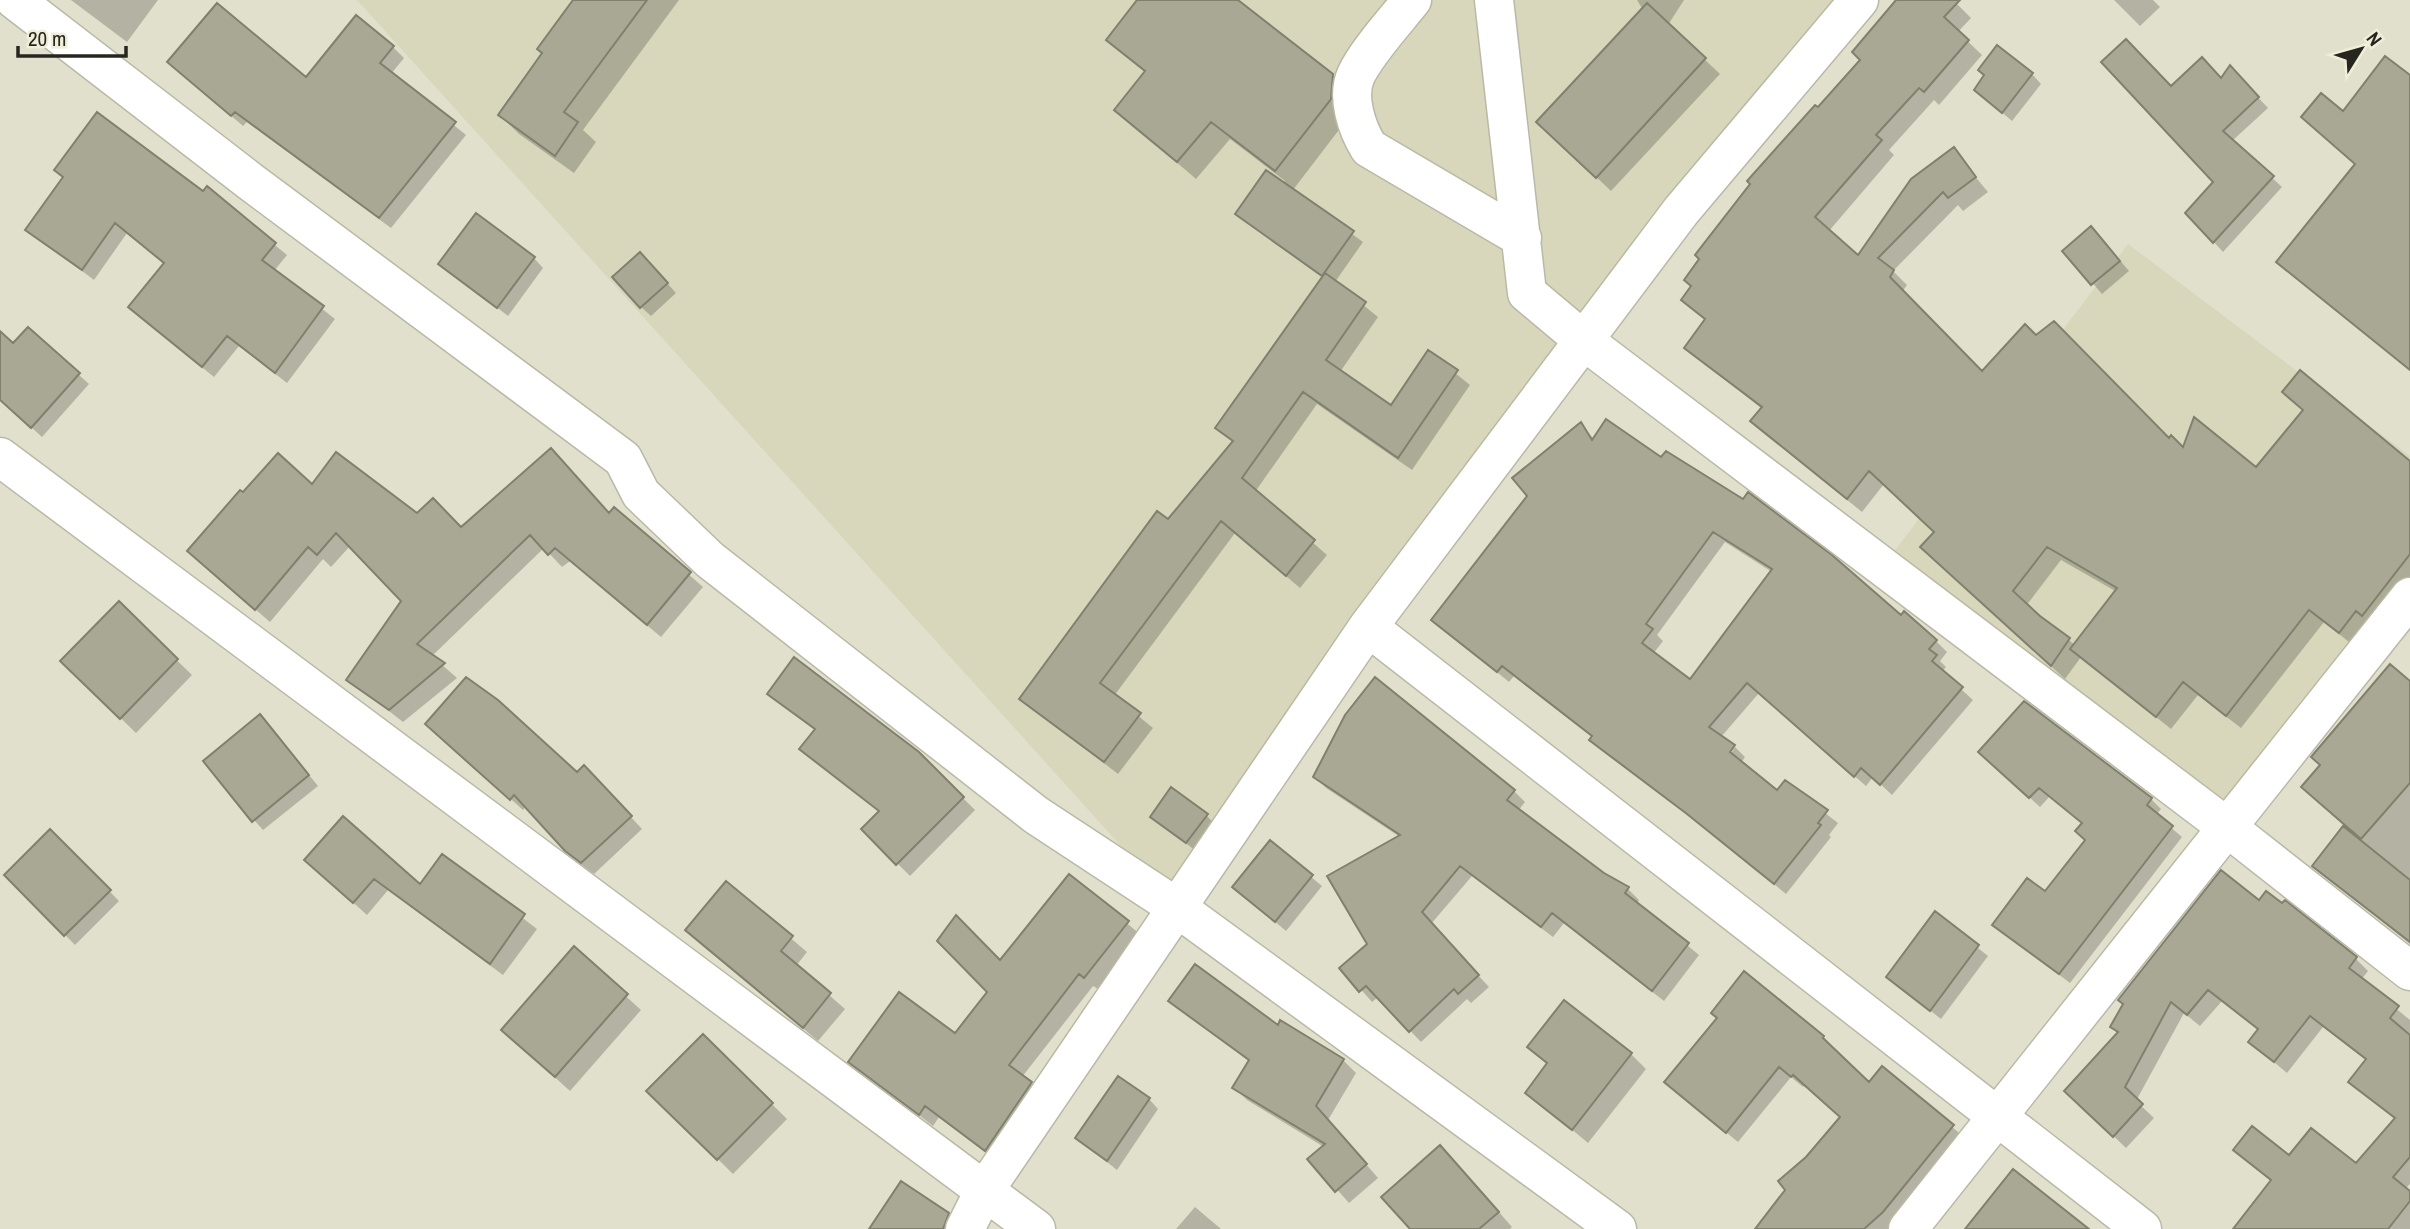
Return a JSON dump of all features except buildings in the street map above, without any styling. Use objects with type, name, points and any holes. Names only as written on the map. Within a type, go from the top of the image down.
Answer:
[{"type":"street","points":[[15,0],[262,190],[623,459],[641,494],[710,561],[1025,807],[1176,907],[1617,1229]]},
{"type":"street","points":[[1412,0],[1355,76],[1353,104],[1359,132],[1369,148],[1521,238]]},
{"type":"street","points":[[1494,0],[1527,293],[1583,340],[2228,828],[2410,971]]},
{"type":"street","points":[[965,1229],[984,1191],[1368,626],[1681,211],[1859,0]]},
{"type":"street","points":[[0,457],[1037,1229]]},
{"type":"street","points":[[1908,1229],[2410,597]]},
{"type":"street","points":[[1368,626],[2142,1229]]},
{"type":"shaded area","points":[[357,0],[1866,0],[1176,907]]},
{"type":"shaded area","points":[[2128,244],[2410,456],[2410,597],[2228,828],[1883,566]]}]
